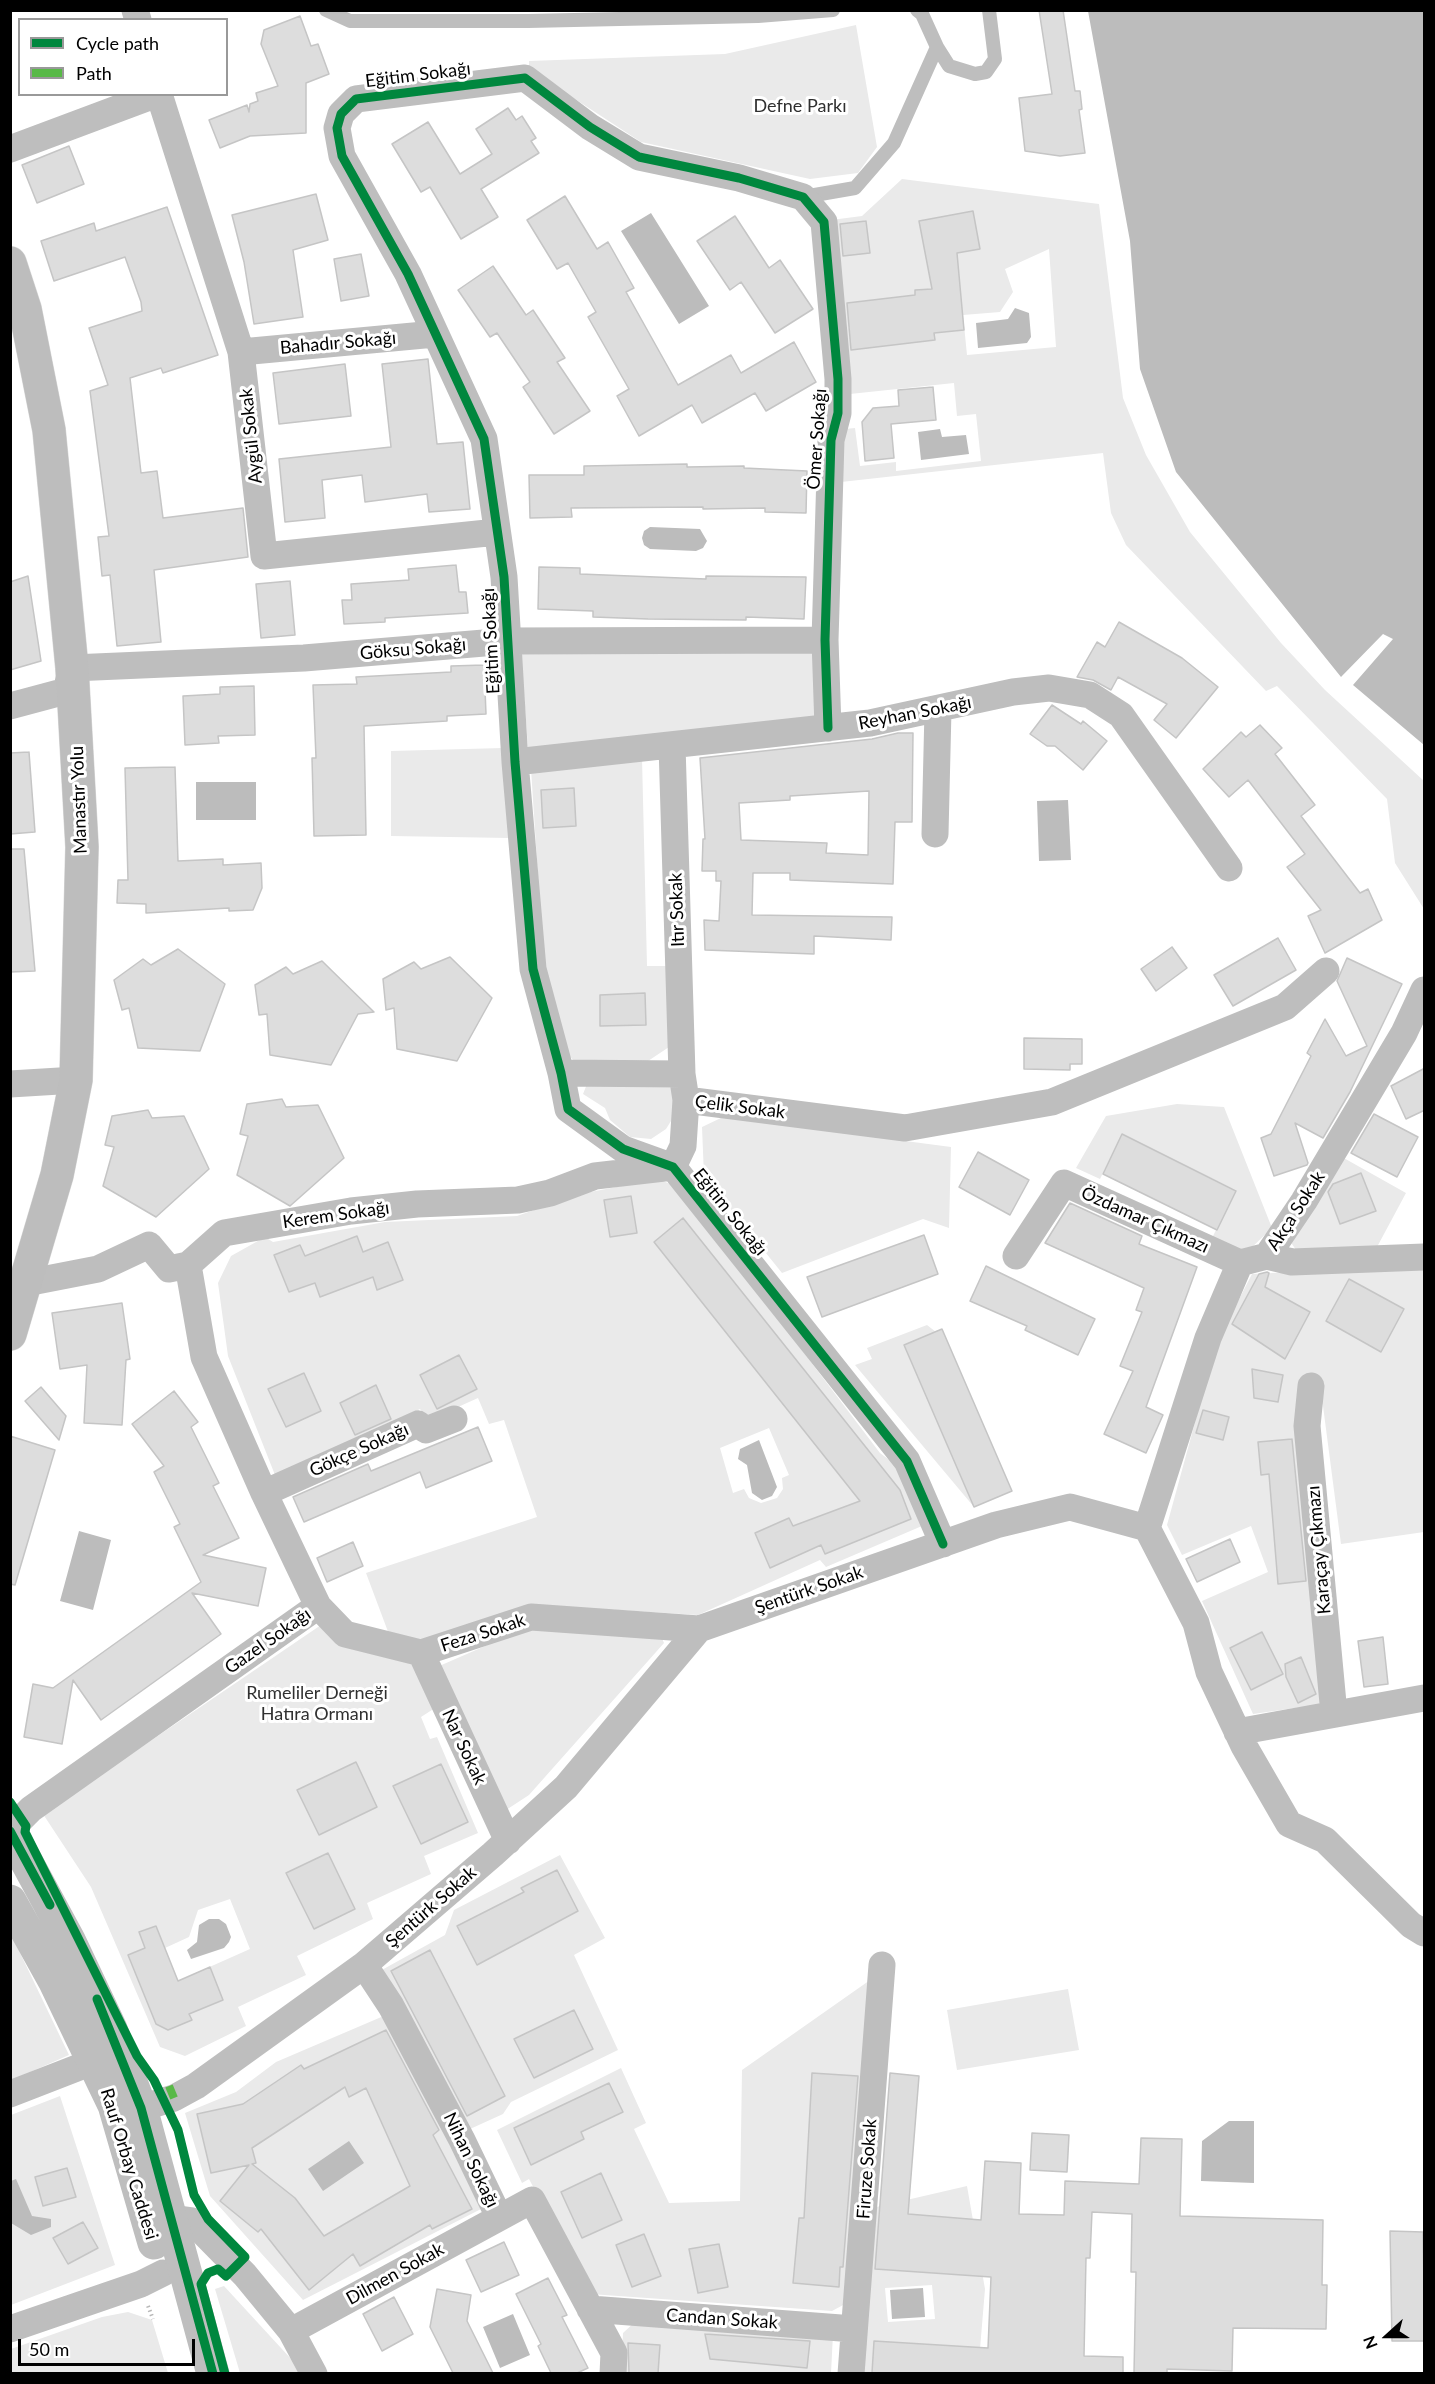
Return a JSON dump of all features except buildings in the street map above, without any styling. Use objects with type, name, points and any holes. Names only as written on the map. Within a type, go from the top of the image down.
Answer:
[{"type":"main road","name":"Manastır Yolu","points":[[10,263],[25,309],[49,430],[72,668],[82,847],[76,1080],[57,1175],[10,1334]]},
{"type":"street","name":"Eğitim Sokağı","points":[[803,197],[739,178],[639,157],[590,127],[525,78],[356,99],[341,114],[337,128],[342,156],[408,274],[484,439],[504,577],[515,762],[533,969],[561,1073],[568,1109],[623,1149],[673,1167],[907,1461],[943,1544]]},
{"type":"street","points":[[10,149],[153,96]]},
{"type":"street","name":"Aygül Sokak","points":[[159,96],[241,352],[264,556],[498,532]]},
{"type":"street","name":"Ömer Sokağı","points":[[803,197],[824,222],[838,366],[838,413],[831,440],[825,639],[828,728]]},
{"type":"street","name":"Bahadır Sokağı","points":[[241,352],[435,334]]},
{"type":"street","name":"Göksu Sokağı","points":[[72,668],[304,658],[508,641],[825,639]]},
{"type":"street","points":[[10,706],[66,691],[72,668]]},
{"type":"street","name":"Reyhan Sokağı","points":[[515,762],[870,723],[1013,692],[1049,688],[1090,695],[1120,715],[1230,868]]},
{"type":"street","points":[[934,834],[938,710]]},
{"type":"street","name":"Itır Sokak","points":[[672,745],[682,1074]]},
{"type":"street","name":"Çelik Sokak","points":[[561,1073],[682,1074],[686,1100],[905,1128],[1052,1102],[1284,1007],[1326,971]]},
{"type":"street","name":"Akça Sokak","points":[[1240,1263],[1267,1256],[1304,1202],[1399,1043],[1425,990]]},
{"type":"street","points":[[10,1084],[76,1080]]},
{"type":"street","points":[[673,1167],[683,1146],[686,1100]]},
{"type":"street","name":"Kerem Sokağı","points":[[188,1265],[224,1233],[351,1211],[417,1204],[518,1200],[550,1193],[595,1176],[673,1167]]},
{"type":"street","name":"Özdamar Çıkmazı","points":[[1016,1256],[1064,1184],[1240,1263]]},
{"type":"street","points":[[26,1284],[98,1269],[148,1245],[169,1269],[188,1265]]},
{"type":"street","points":[[1267,1256],[1292,1262],[1425,1257]]},
{"type":"street","points":[[1240,1263],[1208,1338],[1147,1528],[1196,1623],[1209,1672],[1237,1732],[1289,1824],[1325,1840],[1411,1925],[1425,1933]]},
{"type":"street","name":"Gazel Sokağı","points":[[10,1830],[31,1809],[318,1606],[264,1493],[204,1357],[188,1265]]},
{"type":"street","name":"Karaçay Çıkmazı","points":[[1311,1386],[1307,1426],[1334,1714]]},
{"type":"street","name":"Gökçe Sokağı","points":[[264,1493],[418,1424],[426,1430],[454,1419]]},
{"type":"street","name":"Şentürk Sokak","points":[[141,2108],[174,2098],[196,2086],[364,1965],[507,1841],[566,1786],[699,1629],[996,1525],[1070,1507],[1147,1528]]},
{"type":"street","name":"Feza Sokak","points":[[318,1606],[345,1634],[421,1653],[531,1617],[699,1629]]},
{"type":"street","name":"Nar Sokak","points":[[421,1653],[507,1841]]},
{"type":"street","points":[[1237,1732],[1425,1698]]},
{"type":"street","name":"Rauf Orbay Caddesi","points":[[10,1830],[69,1940],[111,2029],[141,2108],[213,2373]]},
{"type":"street","name":"Rauf Orbay Caddesi","points":[[10,1900],[95,2061],[114,2105],[191,2373]]},
{"type":"street","name":"Nihan Sokağı","points":[[364,1965],[392,2006],[499,2217],[531,2200],[614,2353],[613,2373]]},
{"type":"street","name":"Firuze Sokak","points":[[851,2373],[882,1965]]},
{"type":"street","points":[[10,2094],[95,2061]]},
{"type":"street","name":"Dilmen Sokak","points":[[291,2331],[499,2217]]},
{"type":"street","points":[[170,2218],[192,2222],[245,2275],[291,2331],[314,2373]]},
{"type":"street","points":[[10,2329],[141,2284],[163,2273]]},
{"type":"street","name":"Candan Sokak","points":[[590,2309],[854,2329]]},
{"type":"lane","points":[[326,10],[350,21],[551,21],[758,16],[833,10]]},
{"type":"lane","points":[[917,10],[922,14],[949,66],[975,74],[986,72],[995,58],[989,10]]},
{"type":"lane","points":[[803,197],[855,188],[894,143],[937,46]]},
{"type":"green space","name":"Defne Parkı","points":[[856,25],[877,147],[858,173],[810,179],[641,142],[529,69],[529,61],[725,54]]},
{"type":"green space","points":[[902,179],[1099,204],[1123,398],[1146,455],[1190,532],[1281,643],[1325,690],[1424,781],[1424,909],[1395,863],[1387,799],[1277,686],[1266,691],[1126,545],[1111,513],[1103,453],[841,482],[845,429],[855,428],[860,466],[896,462],[896,471],[981,461],[976,414],[957,416],[954,383],[850,394],[816,235],[808,223],[862,216]],"holes":[[[1049,249],[1056,347],[967,355],[963,315],[1000,312],[1013,292],[1005,269]]]},
{"type":"green space","points":[[817,648],[818,719],[528,748],[521,652]]},
{"type":"green space","points":[[503,748],[509,838],[391,836],[391,751]]},
{"type":"green space","points":[[642,758],[647,966],[668,966],[669,1047],[648,1061],[573,1060],[568,1054],[544,967],[531,769]]},
{"type":"green space","points":[[589,1079],[674,1085],[681,1105],[666,1129],[651,1139],[630,1137],[610,1120],[605,1108],[583,1094]]},
{"type":"green space","points":[[1177,1104],[1224,1107],[1272,1228],[1248,1251],[1211,1240],[1236,1190],[1122,1135],[1100,1179],[1076,1168],[1106,1116]]},
{"type":"green space","points":[[723,1117],[951,1147],[949,1228],[923,1219],[782,1273],[704,1176],[702,1127]]},
{"type":"green space","points":[[1342,1157],[1406,1193],[1377,1247],[1296,1250],[1290,1241]]},
{"type":"green space","points":[[658,1179],[678,1187],[880,1453],[900,1468],[922,1526],[826,1567],[820,1560],[698,1615],[537,1605],[420,1642],[390,1637],[366,1573],[537,1517],[504,1420],[489,1424],[478,1398],[429,1420],[420,1409],[275,1475],[228,1356],[218,1283],[231,1256],[265,1237],[273,1242],[385,1222],[517,1216],[580,1194]],"holes":[[[769,1428],[789,1475],[782,1478],[783,1489],[777,1498],[761,1503],[749,1498],[744,1489],[733,1493],[720,1448]]]},
{"type":"green space","points":[[1424,1266],[1424,1532],[1341,1544],[1320,1383],[1323,1704],[1253,1714],[1202,1601],[1268,1572],[1251,1526],[1182,1555],[1167,1525],[1217,1342],[1252,1274]]},
{"type":"green space","points":[[927,1325],[936,1332],[904,1345],[974,1507],[855,1365],[872,1359],[867,1348]]},
{"type":"green space","name":"Rumeliler Derneği Hatıra Ormanı","points":[[321,1625],[415,1666],[435,1708],[421,1717],[430,1739],[437,1737],[478,1833],[424,1856],[431,1874],[367,1903],[373,1919],[297,1956],[306,1975],[238,2007],[246,2026],[185,2056],[160,2047],[91,1887],[43,1814]],"holes":[[[230,1899],[250,1949],[178,1981],[165,1948],[189,1937],[198,1910]]]},
{"type":"green space","points":[[531,1626],[661,1636],[664,1643],[529,1795],[503,1812],[437,1667]]},
{"type":"green space","points":[[560,1855],[605,1938],[574,1955],[618,2050],[511,2102],[503,2114],[470,2129],[380,1971],[445,1935],[454,1910]]},
{"type":"green space","points":[[10,1932],[69,2055],[10,2081]]},
{"type":"green space","points":[[873,1978],[845,2304],[832,2311],[590,2294],[529,2179],[522,2183],[497,2130],[621,2068],[646,2123],[634,2129],[669,2203],[740,2201],[742,2070]]},
{"type":"green space","points":[[1068,1989],[1079,2050],[957,2070],[947,2010]]},
{"type":"green space","points":[[386,2015],[481,2209],[303,2300],[210,2196],[185,2113],[236,2092],[276,2062]]},
{"type":"green space","points":[[60,2096],[115,2265],[11,2305],[11,2115]]},
{"type":"green space","points":[[967,2186],[985,2289],[978,2373],[860,2374],[872,2208]],"holes":[[[932,2285],[935,2319],[888,2322],[885,2288]]]},
{"type":"green space","points":[[224,2286],[293,2361],[300,2373],[240,2373],[215,2289]]},
{"type":"green space","points":[[128,2312],[152,2320],[168,2373],[11,2373],[11,2349],[102,2317]]},
{"type":"green space","points":[[637,2320],[833,2334],[831,2373],[621,2374],[623,2333]]},
{"type":"shaded area","points":[[1088,11],[1424,11],[1424,745],[1353,685],[1393,639],[1383,634],[1341,677],[1176,472],[1140,369],[1130,241]]},
{"type":"shaded area","points":[[651,213],[709,306],[679,324],[621,231]]},
{"type":"shaded area","points":[[1015,308],[1029,313],[1031,337],[1027,343],[978,348],[976,323],[1008,319]]},
{"type":"shaded area","points":[[940,429],[942,437],[966,435],[969,454],[921,460],[918,432]]},
{"type":"shaded area","points":[[650,527],[700,529],[707,541],[703,548],[696,551],[650,549],[644,545],[642,538],[644,531]]},
{"type":"shaded area","points":[[196,782],[256,782],[256,820],[196,820]]},
{"type":"shaded area","points":[[1068,800],[1071,860],[1039,861],[1037,801]]},
{"type":"shaded area","points":[[759,1440],[777,1487],[772,1496],[762,1500],[752,1493],[747,1465],[738,1459],[740,1449]]},
{"type":"shaded area","points":[[79,1531],[111,1540],[93,1610],[60,1601]]},
{"type":"shaded area","points":[[209,1919],[219,1919],[226,1924],[231,1937],[229,1942],[224,1948],[191,1959],[187,1950],[197,1942],[199,1925]]},
{"type":"shaded area","points":[[1229,2121],[1254,2121],[1254,2183],[1201,2181],[1202,2141]]},
{"type":"shaded area","points":[[349,2141],[364,2163],[323,2191],[308,2169]]},
{"type":"shaded area","points":[[16,2179],[32,2216],[51,2219],[51,2227],[31,2235],[11,2223],[11,2181]]},
{"type":"shaded area","points":[[923,2288],[925,2317],[892,2319],[890,2290]]},
{"type":"shaded area","points":[[513,2314],[530,2355],[500,2368],[483,2327]]},
{"type":"marked path","points":[[169,2086],[174,2098]]},
{"type":"cycle path","points":[[828,728],[825,640],[831,440],[838,413],[838,379],[824,222],[803,197],[739,178],[639,157],[590,127],[525,78],[356,99],[341,114],[337,128],[342,156],[408,274],[484,439],[504,577],[515,762],[533,969],[561,1073],[568,1109],[623,1149],[673,1167],[907,1461],[943,1544]]},
{"type":"cycle path","points":[[10,1802],[26,1826],[25,1832],[137,2056],[154,2080],[178,2130],[194,2195],[208,2219],[245,2257],[226,2276],[218,2269],[208,2273],[201,2284],[225,2374]]},
{"type":"cycle path","points":[[10,1831],[50,1905]]},
{"type":"cycle path","points":[[97,1999],[141,2108],[213,2374]]}]
